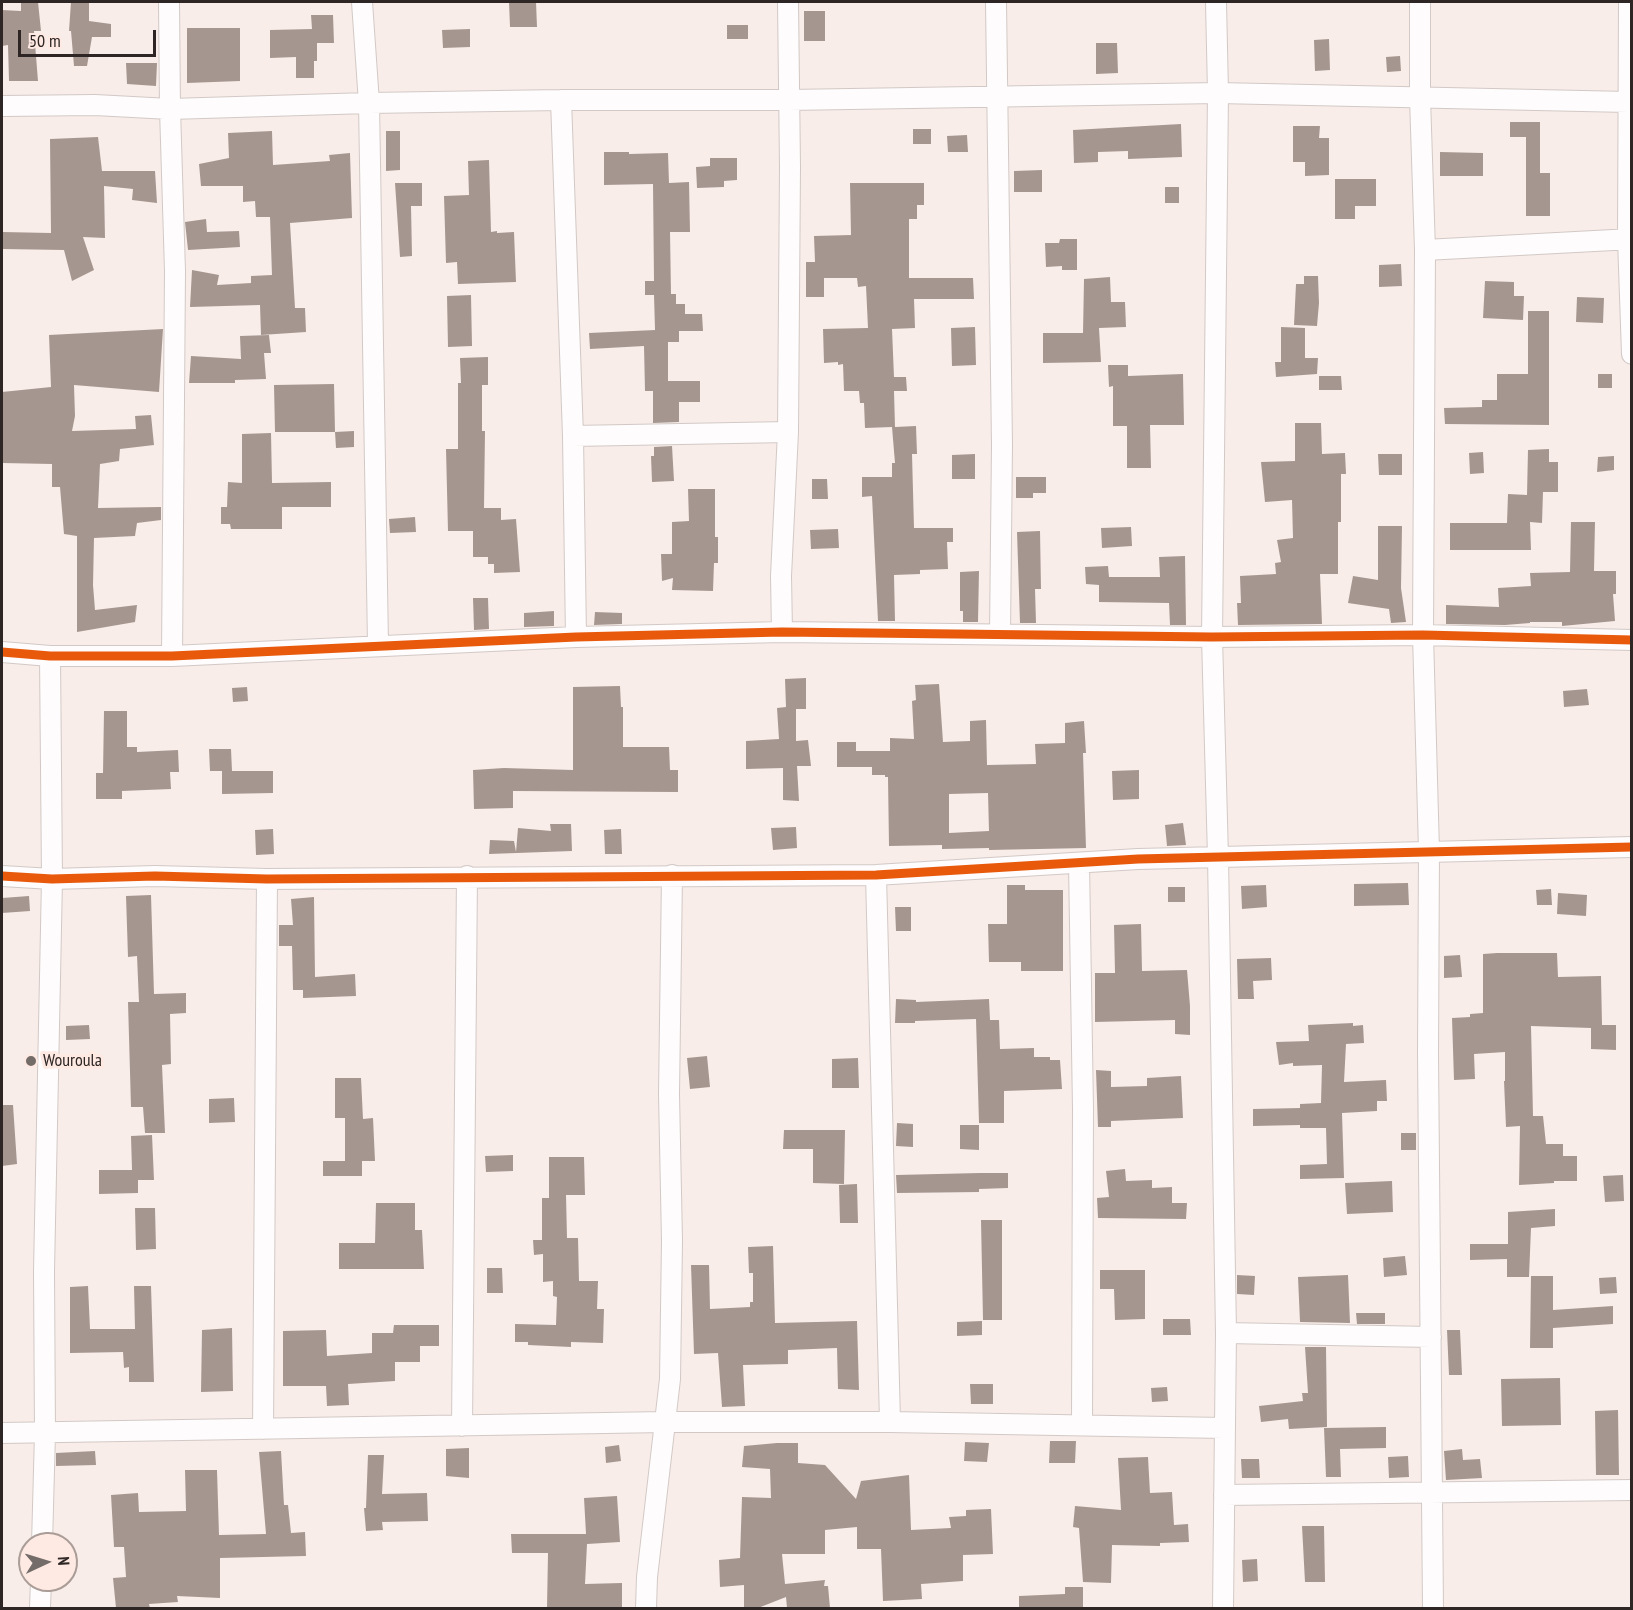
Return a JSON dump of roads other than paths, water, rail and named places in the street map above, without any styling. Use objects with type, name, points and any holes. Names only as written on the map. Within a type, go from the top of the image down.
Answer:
[{"type":"street","points":[[170,2],[170,109],[175,271],[172,656]]},
{"type":"street","points":[[362,2],[369,103],[378,645]]},
{"type":"street","points":[[782,632],[781,576],[788,432],[788,2]]},
{"type":"street","points":[[996,2],[1002,445],[1000,634]]},
{"type":"street","points":[[1216,2],[1218,93],[1212,637],[1226,1333],[1223,1608]]},
{"type":"street","points":[[1420,2],[1420,98],[1425,250],[1423,636],[1429,851],[1428,1054],[1433,1608]]},
{"type":"street","points":[[1629,2],[1631,23],[1628,102],[1632,354]]},
{"type":"street","points":[[2,106],[95,105],[170,109],[561,100],[789,100],[1218,93],[1628,102]]},
{"type":"street","points":[[561,100],[573,436],[576,637]]},
{"type":"street","points":[[1425,250],[1630,239]]},
{"type":"street","points":[[573,436],[788,432]]},
{"type":"street","points":[[2,652],[50,656],[172,656],[576,637],[782,632],[1212,637],[1423,636],[1632,640]]},
{"type":"street","points":[[42,1532],[45,1433],[44,1271],[52,879],[50,656]]},
{"type":"street","points":[[2,876],[52,879],[155,876],[267,879],[876,875],[1218,857],[1632,847]]},
{"type":"street","points":[[1079,863],[1083,1109],[1082,1425]]},
{"type":"street","points":[[646,1608],[647,1577],[671,1368],[672,1241],[669,1094],[672,875]]},
{"type":"street","points":[[876,875],[890,1422]]},
{"type":"street","points":[[462,1426],[467,876]]},
{"type":"street","points":[[263,1429],[267,879]]},
{"type":"street","points":[[1226,1333],[1431,1337]]},
{"type":"street","points":[[2,1433],[665,1422],[890,1422],[1224,1428]]},
{"type":"street","points":[[1224,1495],[1632,1490]]},
{"type":"street","points":[[40,1608],[41,1592]]},
{"type":"place","name":"Wouroula","points":[[31,1061]]}]
